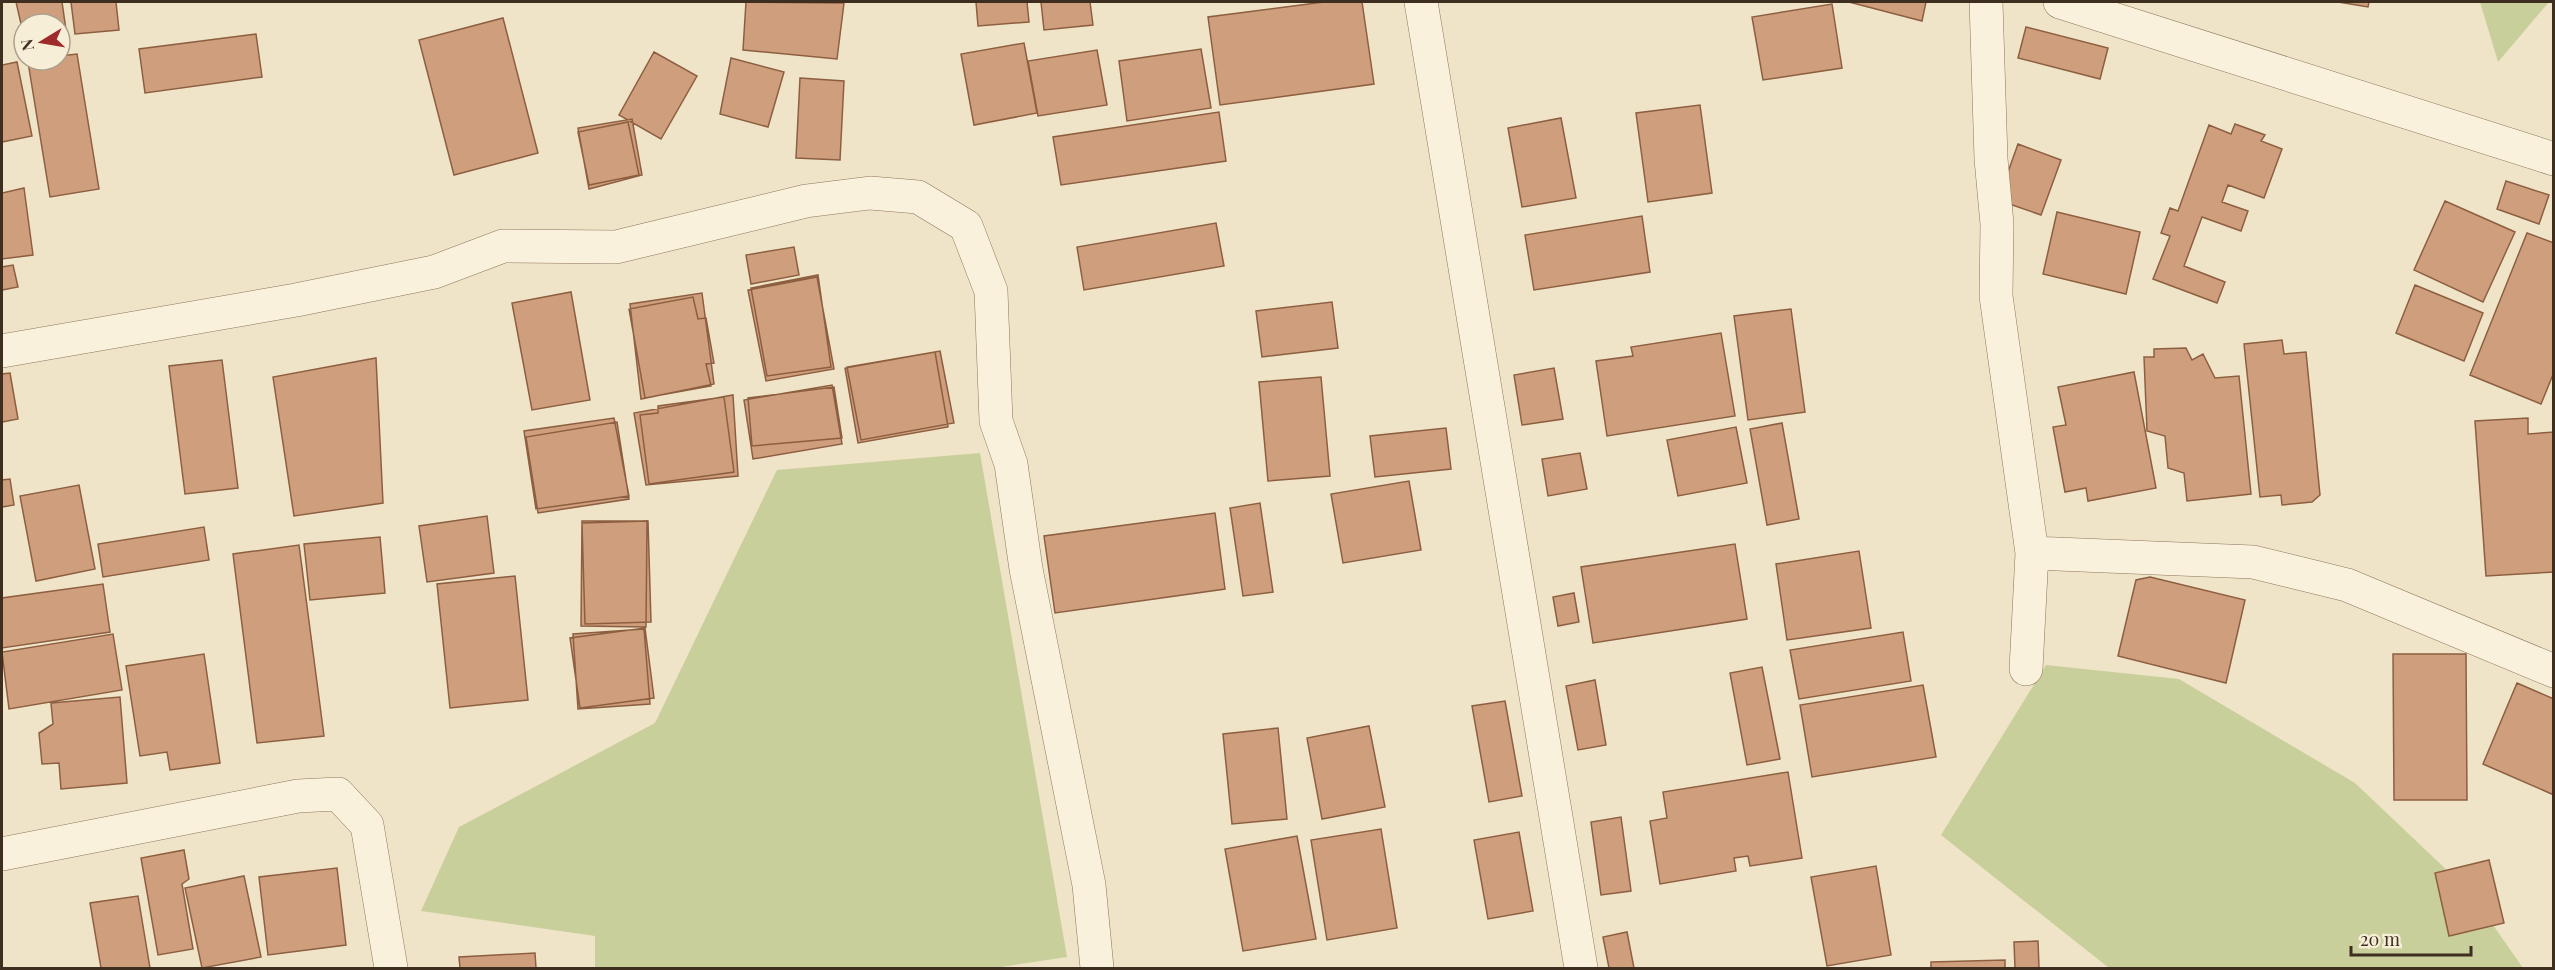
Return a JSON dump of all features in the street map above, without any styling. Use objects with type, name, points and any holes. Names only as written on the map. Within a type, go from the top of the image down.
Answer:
[{"type":"street","points":[[1421,2],[1581,969]]},
{"type":"street","points":[[1986,2],[1991,159],[1997,224],[1996,296],[2032,553],[2026,669]]},
{"type":"street","points":[[2060,2],[2553,159]]},
{"type":"street","points":[[2,351],[296,300],[434,273],[503,246],[616,246],[806,201],[870,193],[918,197],[966,226],[991,291],[996,421],[1011,464],[1026,569],[1089,885],[1097,969]]},
{"type":"street","points":[[2032,553],[2253,562],[2348,585],[2553,672]]},
{"type":"street","points":[[2,854],[298,796],[338,794],[366,825],[391,969]]},
{"type":"green space","points":[[2480,2],[2549,2],[2498,62]]},
{"type":"green space","points":[[980,453],[1067,957],[995,968],[595,968],[595,936],[421,911],[459,827],[655,723],[777,470]]},
{"type":"green space","points":[[2046,665],[2179,679],[2355,783],[2470,892],[2523,968],[2109,968],[1941,835]]},
{"type":"building","points":[[16,2],[62,2],[63,12],[18,12]]},
{"type":"building","points":[[71,2],[116,2],[119,30],[75,34]]},
{"type":"building","points":[[746,2],[844,3],[837,59],[743,50]]},
{"type":"building","points":[[976,2],[1027,2],[1029,22],[978,26]]},
{"type":"building","points":[[1041,2],[1090,2],[1093,25],[1044,30]]},
{"type":"building","points":[[1324,2],[1362,2],[1374,84],[1220,105],[1208,17]]},
{"type":"building","points":[[1849,2],[1926,2],[1922,21]]},
{"type":"building","points":[[2338,2],[2369,2],[2368,7]]},
{"type":"building","points":[[1832,4],[1842,68],[1763,80],[1752,17]]},
{"type":"building","points":[[503,18],[538,153],[454,175],[419,40]]},
{"type":"building","points":[[2026,27],[2108,48],[2100,79],[2018,58]]},
{"type":"building","points":[[256,34],[262,77],[145,93],[139,49]]},
{"type":"building","points":[[1024,43],[1037,113],[974,125],[961,54]]},
{"type":"building","points":[[1201,49],[1211,108],[1127,121],[1119,61]]},
{"type":"building","points":[[1097,50],[1107,105],[1038,116],[1028,61]]},
{"type":"building","points":[[654,52],[697,76],[661,139],[619,115]]},
{"type":"building","points":[[77,54],[99,189],[50,197],[30,72],[72,72],[72,55]]},
{"type":"building","points":[[731,58],[784,72],[768,127],[720,114]]},
{"type":"building","points":[[12,63],[12,72],[19,72],[32,136],[2,142],[2,65]]},
{"type":"building","points":[[800,78],[844,81],[840,160],[796,158]]},
{"type":"building","points":[[1700,105],[1712,193],[1648,202],[1636,113]]},
{"type":"building","points":[[1219,112],[1226,161],[1061,185],[1053,137]]},
{"type":"building","points":[[1561,118],[1576,198],[1522,207],[1508,128]]},
{"type":"building","points":[[632,119],[642,175],[589,189],[578,128]]},
{"type":"building","points":[[628,122],[639,175],[589,185],[578,132]]},
{"type":"building","points":[[2235,124],[2265,135],[2261,141],[2282,149],[2264,198],[2228,185],[2222,202],[2248,211],[2241,231],[2202,217],[2184,266],[2225,282],[2217,303],[2153,279],[2170,236],[2161,233],[2170,208],[2178,211],[2209,125],[2231,134]]},
{"type":"building","points":[[2018,144],[2061,160],[2041,215],[1998,200]]},
{"type":"building","points":[[2506,181],[2549,195],[2539,224],[2497,209]]},
{"type":"building","points":[[24,188],[33,255],[2,259],[2,193]]},
{"type":"building","points":[[2445,201],[2515,232],[2483,302],[2414,270]]},
{"type":"building","points":[[2057,212],[2140,232],[2126,294],[2043,274]]},
{"type":"building","points":[[1642,216],[1650,272],[1534,290],[1525,235]]},
{"type":"building","points":[[1216,223],[1224,266],[1084,290],[1077,247]]},
{"type":"building","points":[[2527,233],[2554,243],[2554,372],[2541,404],[2470,375]]},
{"type":"building","points":[[794,247],[799,275],[751,284],[746,255]]},
{"type":"building","points":[[13,265],[18,287],[2,290],[2,267]]},
{"type":"building","points":[[818,275],[831,367],[767,376],[751,288]]},
{"type":"building","points":[[817,277],[834,369],[766,381],[748,290]]},
{"type":"building","points":[[2415,285],[2483,313],[2464,361],[2396,333]]},
{"type":"building","points":[[571,292],[590,400],[532,410],[512,303]]},
{"type":"building","points":[[702,293],[714,384],[641,399],[630,304]]},
{"type":"building","points":[[693,297],[698,319],[706,318],[714,363],[706,364],[711,386],[645,398],[629,309]]},
{"type":"building","points":[[1332,302],[1338,348],[1262,357],[1256,311]]},
{"type":"building","points":[[1791,309],[1805,412],[1748,420],[1734,316]]},
{"type":"building","points":[[1721,333],[1735,416],[1607,436],[1596,361],[1633,356],[1631,347]]},
{"type":"building","points":[[2282,340],[2284,354],[2306,352],[2320,495],[2312,502],[2282,505],[2281,495],[2260,497],[2244,344]]},
{"type":"building","points":[[2186,348],[2192,360],[2203,354],[2215,378],[2239,376],[2251,494],[2187,501],[2184,473],[2168,468],[2165,436],[2147,431],[2144,357],[2154,357],[2154,349]]},
{"type":"building","points":[[940,351],[954,423],[861,440],[847,367]]},
{"type":"building","points":[[935,352],[948,427],[858,443],[845,368]]},
{"type":"building","points":[[376,358],[383,503],[294,516],[273,377]]},
{"type":"building","points":[[222,360],[238,488],[185,494],[169,366]]},
{"type":"building","points":[[1554,368],[1563,419],[1522,425],[1514,375]]},
{"type":"building","points":[[2134,372],[2156,488],[2088,501],[2086,488],[2065,492],[2053,427],[2066,425],[2058,387]]},
{"type":"building","points":[[10,373],[18,419],[2,422],[2,374]]},
{"type":"building","points":[[1321,377],[1330,476],[1268,481],[1259,382]]},
{"type":"building","points":[[832,385],[842,444],[753,459],[744,400]]},
{"type":"building","points":[[834,387],[842,438],[752,446],[748,398]]},
{"type":"building","points":[[733,395],[738,476],[646,485],[634,413]]},
{"type":"building","points":[[724,397],[734,472],[649,484],[640,415],[658,413],[658,406]]},
{"type":"building","points":[[614,418],[629,496],[536,509],[524,431]]},
{"type":"building","points":[[2528,418],[2528,434],[2554,432],[2554,572],[2486,576],[2475,421]]},
{"type":"building","points":[[617,422],[629,499],[538,513],[526,437]]},
{"type":"building","points":[[1782,423],[1799,519],[1767,525],[1750,429]]},
{"type":"building","points":[[1736,427],[1747,483],[1678,496],[1667,440]]},
{"type":"building","points":[[1446,428],[1451,469],[1375,477],[1370,436]]},
{"type":"building","points":[[1580,453],[1587,489],[1548,496],[1542,459]]},
{"type":"building","points":[[10,479],[14,505],[2,507],[2,480]]},
{"type":"building","points":[[1409,481],[1421,550],[1343,563],[1331,494]]},
{"type":"building","points":[[79,485],[95,569],[36,581],[20,496]]},
{"type":"building","points":[[1260,503],[1273,592],[1243,596],[1230,508]]},
{"type":"building","points":[[1215,513],[1225,589],[1055,613],[1044,536]]},
{"type":"building","points":[[487,516],[494,573],[427,582],[419,526]]},
{"type":"building","points":[[582,521],[647,521],[646,627],[581,626]]},
{"type":"building","points":[[648,521],[651,622],[585,624],[582,523]]},
{"type":"building","points":[[204,527],[209,560],[103,577],[98,544]]},
{"type":"building","points":[[380,537],[385,593],[310,600],[304,544]]},
{"type":"building","points":[[1735,544],[1747,619],[1593,643],[1581,567]]},
{"type":"building","points":[[299,545],[324,736],[257,743],[233,554]]},
{"type":"building","points":[[1859,551],[1871,628],[1787,640],[1776,564]]},
{"type":"building","points":[[515,576],[528,700],[450,708],[437,584]]},
{"type":"building","points":[[2150,577],[2245,600],[2226,683],[2118,656],[2136,580]]},
{"type":"building","points":[[103,584],[110,632],[2,648],[2,598]]},
{"type":"building","points":[[1574,593],[1579,622],[1558,626],[1553,597]]},
{"type":"building","points":[[645,628],[654,698],[580,708],[570,638]]},
{"type":"building","points":[[644,629],[650,704],[578,709],[573,634]]},
{"type":"building","points":[[1903,632],[1911,681],[1799,699],[1790,650]]},
{"type":"building","points":[[113,634],[122,690],[9,709],[2,652]]},
{"type":"building","points":[[204,654],[220,763],[170,770],[167,752],[140,756],[126,666]]},
{"type":"building","points":[[2393,654],[2466,654],[2467,800],[2394,800]]},
{"type":"building","points":[[1762,667],[1780,759],[1747,765],[1730,673]]},
{"type":"building","points":[[1595,680],[1606,745],[1578,750],[1566,686]]},
{"type":"building","points":[[2517,683],[2554,699],[2554,795],[2483,764]]},
{"type":"building","points":[[1923,685],[1936,757],[1812,777],[1800,705]]},
{"type":"building","points":[[120,697],[127,783],[61,789],[59,763],[42,764],[39,733],[53,724],[51,703]]},
{"type":"building","points":[[1505,701],[1522,796],[1489,802],[1472,706]]},
{"type":"building","points":[[1369,726],[1385,807],[1322,819],[1307,738]]},
{"type":"building","points":[[1278,728],[1287,819],[1232,824],[1223,734]]},
{"type":"building","points":[[1788,772],[1802,858],[1750,866],[1748,856],[1734,858],[1736,871],[1660,884],[1650,821],[1667,818],[1663,792]]},
{"type":"building","points":[[1621,817],[1631,891],[1601,895],[1591,822]]},
{"type":"building","points":[[1381,829],[1397,928],[1327,940],[1311,840]]},
{"type":"building","points":[[1519,832],[1533,911],[1488,919],[1474,840]]},
{"type":"building","points":[[1297,836],[1316,939],[1243,951],[1225,849]]},
{"type":"building","points":[[184,850],[189,879],[182,884],[193,949],[158,955],[141,858]]},
{"type":"building","points":[[2489,860],[2504,923],[2449,936],[2435,873]]},
{"type":"building","points":[[1876,866],[1891,955],[1827,966],[1811,877]]},
{"type":"building","points":[[337,868],[346,945],[268,955],[259,877]]},
{"type":"building","points":[[244,876],[261,957],[202,968],[185,888]]},
{"type":"building","points":[[138,896],[150,968],[101,968],[90,903]]},
{"type":"building","points":[[1627,932],[1634,968],[1609,968],[1603,937]]},
{"type":"building","points":[[2038,941],[2039,968],[2015,968],[2014,942]]},
{"type":"building","points":[[535,953],[536,968],[460,968],[459,957]]},
{"type":"building","points":[[2005,960],[2005,968],[1931,968],[1931,962]]}]
